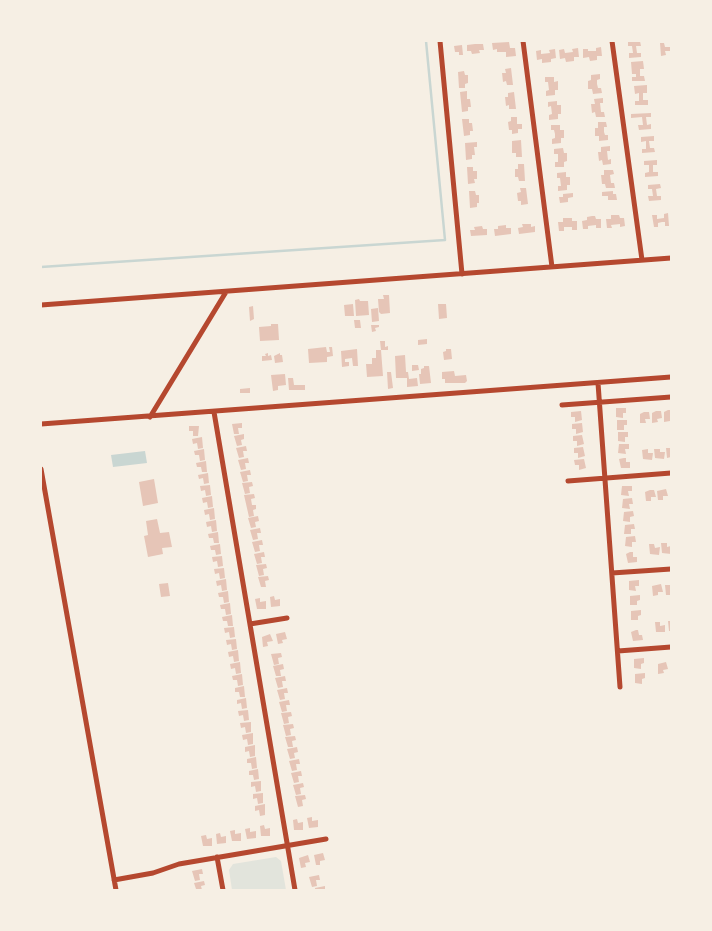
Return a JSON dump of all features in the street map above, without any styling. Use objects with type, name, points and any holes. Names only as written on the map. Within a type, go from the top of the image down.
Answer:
[{"type":"street","points":[[440,41],[462,274]]},
{"type":"street","points":[[523,41],[552,267]]},
{"type":"street","points":[[612,41],[642,260]]},
{"type":"street","points":[[41,305],[671,258]]},
{"type":"street","points":[[150,417],[226,292]]},
{"type":"street","points":[[41,424],[671,377]]},
{"type":"street","points":[[598,382],[620,687]]},
{"type":"street","points":[[562,405],[671,397]]},
{"type":"street","points":[[214,412],[296,890]]},
{"type":"street","points":[[41,469],[116,890]]},
{"type":"street","points":[[568,481],[671,473]]},
{"type":"street","points":[[612,573],[671,569]]},
{"type":"street","points":[[250,624],[287,618]]},
{"type":"street","points":[[618,651],[671,647]]},
{"type":"street","points":[[114,880],[153,873],[179,864],[326,839]]},
{"type":"street","points":[[217,857],[223,890]]},
{"type":"shaded area","points":[[145,451],[147,463],[113,467],[111,455]]},
{"type":"shaded area","points":[[276,857],[281,861],[286,890],[232,890],[229,870],[233,864]]},
{"type":"building","points":[[640,41],[641,46],[636,46],[637,53],[641,53],[641,57],[629,58],[629,53],[633,53],[632,46],[628,46],[628,42]]},
{"type":"building","points":[[509,42],[510,48],[515,48],[516,56],[506,57],[506,52],[497,52],[497,49],[493,50],[492,43]]},
{"type":"building","points":[[660,43],[664,43],[665,47],[671,47],[671,51],[665,51],[666,55],[661,56]]},
{"type":"building","points":[[483,44],[484,50],[479,50],[480,53],[472,54],[471,51],[467,51],[467,45]]},
{"type":"building","points":[[462,45],[463,55],[459,55],[459,52],[455,52],[454,46]]},
{"type":"building","points":[[601,47],[602,56],[597,56],[597,60],[590,61],[589,57],[583,58],[583,49],[596,51],[596,48]]},
{"type":"building","points":[[578,48],[579,57],[574,57],[574,61],[566,62],[565,58],[560,59],[559,50],[564,49],[565,53],[573,52],[572,49]]},
{"type":"building","points":[[555,49],[556,58],[551,59],[551,62],[542,63],[542,59],[537,60],[536,51],[541,50],[541,54],[550,53],[549,50]]},
{"type":"building","points":[[643,61],[644,69],[640,69],[640,76],[644,76],[645,81],[632,81],[632,77],[636,77],[636,74],[632,74],[631,62]]},
{"type":"building","points":[[511,68],[513,85],[507,85],[506,81],[503,82],[502,73],[506,73],[505,69]]},
{"type":"building","points":[[464,71],[465,75],[468,75],[468,83],[465,84],[465,88],[459,88],[458,72]]},
{"type":"building","points":[[600,74],[597,84],[598,88],[601,88],[602,93],[593,94],[592,89],[588,89],[588,81],[591,80],[591,75]]},
{"type":"building","points":[[545,77],[554,77],[554,82],[558,81],[558,90],[555,90],[555,95],[546,96],[546,91],[549,90]]},
{"type":"building","points":[[647,85],[647,93],[643,93],[643,100],[648,100],[648,105],[635,105],[635,101],[639,101],[639,93],[635,94],[634,86]]},
{"type":"building","points":[[467,91],[467,99],[470,99],[471,107],[468,107],[468,111],[462,112],[460,92]]},
{"type":"building","points":[[514,92],[516,109],[509,109],[509,105],[506,106],[505,97],[508,97],[508,93]]},
{"type":"building","points":[[603,98],[603,103],[600,103],[601,112],[604,112],[605,117],[596,117],[595,112],[592,113],[591,104],[595,104],[594,99]]},
{"type":"building","points":[[557,101],[557,105],[561,105],[561,114],[558,114],[558,119],[549,120],[549,115],[552,114],[551,106],[548,107],[548,102]]},
{"type":"building","points":[[651,113],[651,117],[646,117],[647,125],[651,124],[651,129],[639,130],[638,125],[643,125],[642,117],[631,118],[631,114]]},
{"type":"building","points":[[511,117],[517,117],[517,124],[522,124],[522,129],[518,129],[518,133],[512,134],[512,130],[509,130],[508,122],[511,121]]},
{"type":"building","points":[[462,119],[469,119],[469,123],[472,123],[473,131],[470,131],[470,135],[464,136]]},
{"type":"building","points":[[598,122],[606,122],[607,127],[604,127],[604,132],[605,135],[608,135],[608,140],[599,141],[599,136],[595,136],[595,128],[598,128]]},
{"type":"building","points":[[551,125],[560,125],[560,130],[564,130],[564,138],[561,138],[561,143],[552,144],[555,134],[554,130],[551,130]]},
{"type":"building","points":[[654,136],[654,141],[649,141],[650,148],[654,148],[655,152],[642,153],[642,149],[646,149],[646,141],[641,142],[641,137]]},
{"type":"building","points":[[521,140],[522,157],[516,157],[516,153],[512,153],[512,141]]},
{"type":"building","points":[[477,142],[477,147],[474,147],[475,155],[472,155],[472,159],[466,160],[465,143]]},
{"type":"building","points":[[610,146],[610,151],[607,151],[608,160],[611,159],[611,164],[603,165],[602,160],[599,161],[598,152],[601,152],[601,147]]},
{"type":"building","points":[[563,148],[564,153],[567,153],[567,161],[564,162],[564,167],[555,167],[555,162],[558,162],[558,154],[554,154],[554,149]]},
{"type":"building","points":[[657,160],[657,165],[653,165],[653,172],[658,172],[658,176],[645,177],[645,173],[649,172],[649,165],[644,165],[644,161]]},
{"type":"building","points":[[518,164],[524,164],[525,181],[519,181],[518,177],[515,177],[515,169],[518,169]]},
{"type":"building","points":[[467,167],[473,167],[473,171],[477,171],[477,179],[474,179],[475,183],[468,184]]},
{"type":"building","points":[[604,170],[613,170],[614,174],[610,175],[611,183],[614,183],[615,188],[606,188],[605,184],[602,184],[601,175],[604,175]]},
{"type":"building","points":[[566,172],[566,177],[570,177],[570,185],[567,185],[567,190],[558,191],[558,186],[561,186],[557,173]]},
{"type":"building","points":[[660,184],[661,188],[656,189],[657,196],[661,196],[661,200],[649,201],[648,196],[653,196],[652,189],[648,189],[648,185]]},
{"type":"building","points":[[520,188],[526,188],[528,204],[521,205],[521,201],[518,201],[517,193],[521,192]]},
{"type":"building","points":[[469,191],[475,191],[476,195],[479,195],[477,207],[470,208]]},
{"type":"building","points":[[613,191],[613,194],[616,194],[617,200],[608,200],[608,196],[602,196],[602,192]]},
{"type":"building","points":[[573,193],[573,197],[568,198],[568,202],[560,203],[559,197],[563,197],[563,194]]},
{"type":"building","points":[[668,213],[669,226],[665,226],[665,222],[662,222],[658,223],[658,227],[654,227],[652,215],[657,215],[657,219],[664,218],[664,214]]},
{"type":"building","points":[[611,215],[619,215],[620,218],[624,218],[625,226],[620,227],[620,224],[611,225],[612,228],[607,228],[606,219],[611,219]]},
{"type":"building","points":[[595,216],[596,219],[601,219],[601,228],[596,228],[596,225],[583,229],[582,221],[587,220],[587,217]]},
{"type":"building","points":[[563,218],[572,218],[572,221],[577,221],[577,230],[572,230],[572,227],[564,227],[564,231],[559,231],[558,222],[563,222]]},
{"type":"building","points":[[522,224],[531,224],[531,227],[535,226],[535,232],[519,234],[518,228],[523,227]]},
{"type":"building","points":[[506,225],[506,228],[511,228],[511,234],[495,236],[494,229],[498,229],[498,226]]},
{"type":"building","points":[[482,226],[483,229],[487,229],[487,235],[471,236],[470,230],[475,230],[474,227]]},
{"type":"building","points":[[383,295],[389,295],[390,313],[381,314],[379,312],[378,299],[384,299]]},
{"type":"building","points":[[359,299],[360,301],[368,301],[369,315],[356,316],[355,300]]},
{"type":"building","points":[[353,304],[354,316],[345,316],[344,305]]},
{"type":"building","points":[[438,304],[446,304],[447,318],[439,319]]},
{"type":"building","points":[[253,306],[254,319],[250,321],[249,307]]},
{"type":"building","points":[[378,308],[379,321],[372,322],[371,309]]},
{"type":"building","points":[[354,320],[360,320],[361,328],[355,328]]},
{"type":"building","points":[[271,324],[278,324],[279,340],[260,341],[259,327],[271,326]]},
{"type":"building","points":[[371,325],[379,325],[379,327],[375,328],[376,331],[372,332]]},
{"type":"building","points":[[427,339],[427,344],[418,345],[418,340]]},
{"type":"building","points":[[380,341],[385,341],[385,347],[388,346],[388,350],[381,350]]},
{"type":"building","points":[[326,347],[327,352],[330,352],[329,347],[332,347],[333,356],[327,357],[327,362],[309,363],[308,349]]},
{"type":"building","points":[[357,349],[358,366],[353,366],[352,358],[345,359],[345,362],[349,362],[349,366],[342,367],[341,351]]},
{"type":"building","points":[[446,349],[451,349],[452,359],[444,360],[443,352]]},
{"type":"building","points":[[376,350],[381,350],[383,376],[367,377],[366,364],[372,364],[372,358],[376,358]]},
{"type":"building","points":[[268,353],[268,356],[271,355],[272,360],[262,361],[262,356],[266,356],[265,354]]},
{"type":"building","points":[[280,353],[283,362],[275,363],[274,356]]},
{"type":"building","points":[[405,355],[406,372],[408,372],[409,379],[417,378],[418,386],[407,387],[407,378],[396,378],[395,356]]},
{"type":"building","points":[[412,365],[418,365],[419,370],[412,371]]},
{"type":"building","points":[[424,366],[429,366],[431,383],[420,384],[419,374],[421,374],[421,369]]},
{"type":"building","points":[[454,371],[455,376],[466,375],[467,381],[465,383],[445,383],[445,379],[442,379],[442,372]]},
{"type":"building","points":[[387,372],[391,372],[393,388],[388,389]]},
{"type":"building","points":[[285,374],[286,385],[278,386],[278,390],[273,391],[271,375]]},
{"type":"building","points":[[288,378],[293,378],[294,385],[305,385],[305,390],[289,390]]},
{"type":"building","points":[[250,388],[250,393],[240,393],[240,389]]},
{"type":"building","points":[[616,408],[626,408],[623,418],[616,417]]},
{"type":"building","points":[[671,410],[670,421],[664,422],[664,412]]},
{"type":"building","points":[[581,411],[582,420],[575,422],[575,417],[571,417],[571,412]]},
{"type":"building","points":[[661,411],[662,418],[657,419],[658,422],[652,423],[652,413]]},
{"type":"building","points":[[649,412],[650,419],[645,419],[646,423],[640,423],[640,414]]},
{"type":"building","points":[[617,420],[627,420],[624,430],[617,430]]},
{"type":"building","points":[[242,423],[242,428],[238,428],[239,434],[234,434],[232,424]]},
{"type":"building","points":[[582,423],[583,432],[576,434],[576,429],[572,429],[572,424]]},
{"type":"building","points":[[189,426],[199,426],[198,436],[193,436],[193,431],[189,431]]},
{"type":"building","points":[[618,432],[628,432],[625,442],[618,441]]},
{"type":"building","points":[[244,434],[244,439],[241,440],[242,445],[237,446],[234,436]]},
{"type":"building","points":[[582,435],[584,444],[577,446],[577,441],[573,441],[573,436]]},
{"type":"building","points":[[202,437],[203,448],[198,449],[197,443],[193,444],[192,439]]},
{"type":"building","points":[[619,444],[629,444],[629,449],[625,449],[626,454],[618,453]]},
{"type":"building","points":[[246,446],[247,451],[243,451],[244,457],[239,458],[236,448]]},
{"type":"building","points":[[583,447],[585,456],[578,458],[578,453],[574,453],[574,448]]},
{"type":"building","points":[[666,448],[671,448],[671,457],[667,458]]},
{"type":"building","points":[[204,449],[205,460],[200,461],[199,455],[195,455],[194,451]]},
{"type":"building","points":[[648,449],[648,453],[653,453],[652,460],[643,459],[642,450]]},
{"type":"building","points":[[654,449],[660,449],[660,452],[665,452],[664,459],[655,458]]},
{"type":"building","points":[[248,458],[249,463],[245,463],[246,469],[241,470],[238,460]]},
{"type":"building","points":[[626,458],[626,462],[630,462],[630,468],[621,468],[619,459]]},
{"type":"building","points":[[584,459],[586,468],[579,470],[579,465],[575,465],[574,460]]},
{"type":"building","points":[[206,461],[207,472],[202,472],[201,467],[197,467],[196,463]]},
{"type":"building","points":[[250,470],[251,475],[247,475],[248,481],[243,482],[240,472]]},
{"type":"building","points":[[208,473],[209,483],[204,484],[203,478],[199,479],[198,475]]},
{"type":"building","points":[[154,479],[158,503],[143,506],[139,482]]},
{"type":"building","points":[[252,482],[253,486],[249,487],[250,493],[245,494],[242,483]]},
{"type":"building","points":[[210,485],[211,495],[206,496],[205,490],[201,491],[200,486]]},
{"type":"building","points":[[622,486],[632,486],[632,491],[628,491],[629,496],[621,495]]},
{"type":"building","points":[[666,489],[668,496],[663,496],[663,500],[658,500],[657,491]]},
{"type":"building","points":[[654,490],[656,497],[651,497],[651,501],[646,501],[645,492]]},
{"type":"building","points":[[254,494],[255,498],[251,499],[252,505],[256,505],[256,509],[253,510],[254,516],[249,517],[244,495]]},
{"type":"building","points":[[212,496],[213,507],[208,508],[207,502],[203,503],[202,498]]},
{"type":"building","points":[[632,498],[633,504],[629,504],[630,509],[622,508],[623,499]]},
{"type":"building","points":[[214,508],[215,519],[210,520],[209,514],[205,515],[204,510]]},
{"type":"building","points":[[633,511],[634,516],[630,517],[630,522],[623,521],[624,512]]},
{"type":"building","points":[[258,516],[259,521],[255,522],[256,527],[251,528],[248,518]]},
{"type":"building","points":[[157,519],[160,533],[169,532],[172,547],[162,548],[163,554],[148,557],[144,536],[148,535],[146,521]]},
{"type":"building","points":[[216,520],[217,531],[212,532],[211,526],[207,527],[206,522]]},
{"type":"building","points":[[634,524],[635,529],[631,529],[631,534],[624,534],[625,525]]},
{"type":"building","points":[[260,528],[261,533],[257,533],[258,539],[253,540],[250,530]]},
{"type":"building","points":[[218,532],[219,543],[214,543],[213,538],[209,538],[208,534]]},
{"type":"building","points":[[635,536],[636,542],[632,542],[632,547],[625,546],[626,537]]},
{"type":"building","points":[[262,540],[263,545],[259,545],[260,551],[255,552],[252,542]]},
{"type":"building","points":[[661,543],[667,543],[667,547],[671,546],[671,554],[662,553]]},
{"type":"building","points":[[220,544],[221,554],[216,555],[215,550],[211,550],[210,546]]},
{"type":"building","points":[[649,544],[654,544],[655,548],[660,547],[659,555],[650,554]]},
{"type":"building","points":[[264,552],[265,557],[261,557],[262,563],[257,564],[254,554]]},
{"type":"building","points":[[633,552],[633,557],[637,557],[637,562],[628,563],[626,554]]},
{"type":"building","points":[[222,556],[223,566],[218,567],[217,561],[213,562],[212,557]]},
{"type":"building","points":[[266,564],[267,568],[263,569],[264,575],[259,576],[256,565]]},
{"type":"building","points":[[224,568],[225,578],[220,579],[219,573],[215,574],[214,569]]},
{"type":"building","points":[[268,576],[269,580],[265,581],[266,587],[261,587],[258,577]]},
{"type":"building","points":[[226,579],[227,590],[222,591],[221,585],[217,586],[216,581]]},
{"type":"building","points":[[639,580],[639,586],[635,586],[636,591],[629,590],[629,581]]},
{"type":"building","points":[[168,583],[170,596],[161,597],[159,584]]},
{"type":"building","points":[[661,584],[663,592],[658,592],[658,595],[653,596],[652,586]]},
{"type":"building","points":[[665,585],[671,585],[671,595],[666,595]]},
{"type":"building","points":[[228,591],[229,602],[224,603],[223,597],[219,597],[218,593]]},
{"type":"building","points":[[640,595],[637,605],[630,605],[630,596]]},
{"type":"building","points":[[274,596],[275,600],[280,599],[280,606],[271,607],[270,597]]},
{"type":"building","points":[[260,598],[260,602],[266,601],[266,609],[257,609],[255,599]]},
{"type":"building","points":[[230,603],[231,614],[226,615],[225,609],[221,609],[220,605]]},
{"type":"building","points":[[641,610],[638,620],[631,620],[631,611]]},
{"type":"building","points":[[232,615],[233,626],[228,626],[227,621],[223,621],[222,617]]},
{"type":"building","points":[[668,621],[671,621],[671,631],[669,631]]},
{"type":"building","points":[[655,622],[660,622],[660,626],[665,625],[665,632],[656,632]]},
{"type":"building","points":[[234,627],[235,637],[230,638],[229,632],[225,633],[224,628]]},
{"type":"building","points":[[638,630],[639,635],[642,635],[643,640],[633,641],[631,632]]},
{"type":"building","points":[[285,632],[287,639],[282,640],[283,643],[278,644],[276,634]]},
{"type":"building","points":[[270,634],[273,641],[267,642],[268,646],[263,647],[262,637]]},
{"type":"building","points":[[236,639],[237,649],[232,650],[231,644],[227,645],[226,640]]},
{"type":"building","points":[[238,650],[239,661],[234,662],[233,656],[229,657],[228,652]]},
{"type":"building","points":[[281,653],[282,657],[278,658],[279,664],[274,665],[271,654]]},
{"type":"building","points":[[644,658],[641,669],[634,668],[634,659]]},
{"type":"building","points":[[240,662],[241,673],[236,674],[235,668],[231,669],[230,664]]},
{"type":"building","points":[[666,662],[668,669],[663,670],[664,673],[658,674],[658,664]]},
{"type":"building","points":[[283,664],[284,669],[280,670],[281,676],[276,676],[273,666]]},
{"type":"building","points":[[645,673],[642,684],[635,683],[635,674]]},
{"type":"building","points":[[242,674],[243,685],[238,686],[237,680],[233,680],[232,676]]},
{"type":"building","points":[[285,676],[286,681],[282,681],[283,687],[278,688],[275,678]]},
{"type":"building","points":[[244,686],[245,697],[240,697],[239,692],[235,692],[235,688]]},
{"type":"building","points":[[287,688],[288,693],[284,693],[285,699],[280,700],[277,690]]},
{"type":"building","points":[[246,698],[247,708],[242,709],[241,703],[237,704],[237,700]]},
{"type":"building","points":[[289,700],[290,705],[286,705],[287,711],[282,712],[279,702]]},
{"type":"building","points":[[248,710],[249,720],[244,721],[243,715],[239,716],[238,711]]},
{"type":"building","points":[[291,712],[292,716],[288,717],[289,723],[284,724],[281,713]]},
{"type":"building","points":[[251,722],[251,732],[246,733],[245,727],[241,728],[240,723]]},
{"type":"building","points":[[293,724],[294,728],[290,729],[291,735],[286,736],[283,725]]},
{"type":"building","points":[[253,733],[253,744],[248,745],[247,739],[243,740],[242,735]]},
{"type":"building","points":[[295,736],[296,740],[292,741],[293,747],[288,747],[285,737]]},
{"type":"building","points":[[255,745],[255,756],[250,757],[249,751],[245,752],[245,747]]},
{"type":"building","points":[[297,747],[298,752],[294,753],[295,758],[290,759],[287,749]]},
{"type":"building","points":[[256,757],[257,768],[252,769],[251,763],[247,763],[247,759]]},
{"type":"building","points":[[299,759],[300,764],[296,764],[297,770],[292,771],[289,761]]},
{"type":"building","points":[[258,769],[259,779],[254,780],[253,775],[249,775],[249,771]]},
{"type":"building","points":[[301,771],[302,776],[298,776],[299,782],[294,783],[291,773]]},
{"type":"building","points":[[261,781],[261,791],[256,792],[255,786],[251,787],[251,782]]},
{"type":"building","points":[[303,783],[304,787],[300,788],[301,794],[296,795],[293,785]]},
{"type":"building","points":[[263,793],[263,803],[258,804],[257,798],[253,799],[253,794]]},
{"type":"building","points":[[305,795],[306,799],[302,800],[303,806],[298,807],[295,796]]},
{"type":"building","points":[[265,804],[265,815],[260,816],[259,810],[255,811],[255,806]]},
{"type":"building","points":[[312,817],[312,821],[318,820],[318,827],[309,828],[307,818]]},
{"type":"building","points":[[297,819],[298,823],[303,822],[303,830],[294,830],[293,820]]},
{"type":"building","points":[[264,825],[265,829],[270,828],[270,836],[261,836],[260,826]]},
{"type":"building","points":[[250,828],[250,832],[256,831],[256,838],[247,839],[245,829]]},
{"type":"building","points":[[235,830],[235,834],[241,833],[241,841],[232,841],[230,831]]},
{"type":"building","points":[[220,833],[221,837],[226,836],[226,843],[217,844],[216,834]]},
{"type":"building","points":[[206,835],[207,839],[212,838],[212,846],[203,846],[201,836]]},
{"type":"building","points":[[323,853],[325,860],[320,861],[320,865],[316,865],[314,855]]},
{"type":"building","points":[[308,855],[310,862],[305,863],[306,867],[301,868],[299,858]]},
{"type":"building","points":[[202,869],[203,874],[199,874],[200,880],[195,881],[192,871]]},
{"type":"building","points":[[319,875],[320,880],[316,880],[317,886],[312,887],[309,877]]},
{"type":"building","points":[[204,881],[205,885],[201,886],[202,890],[196,889],[194,883]]},
{"type":"building","points":[[325,886],[325,890],[315,890],[315,888]]},
{"type":"waterway","points":[[41,267],[445,240],[426,41]]}]
